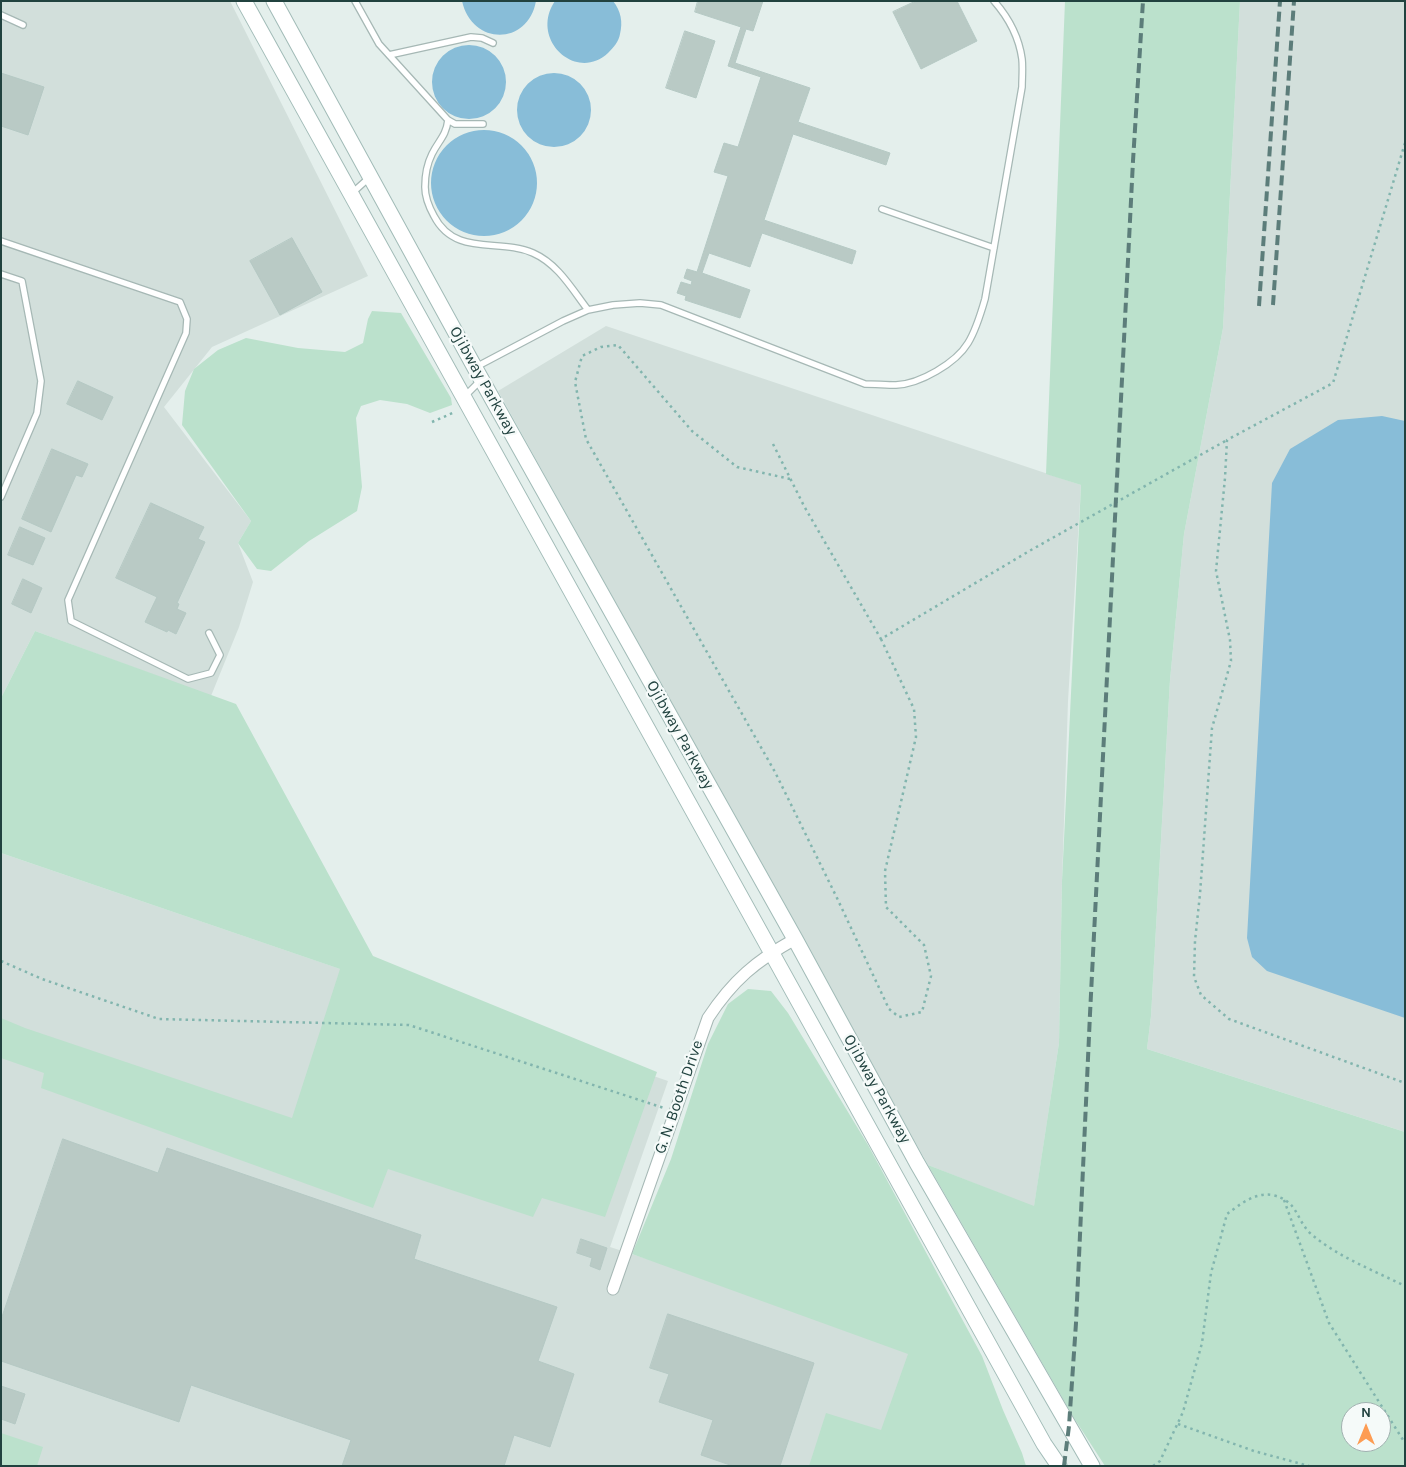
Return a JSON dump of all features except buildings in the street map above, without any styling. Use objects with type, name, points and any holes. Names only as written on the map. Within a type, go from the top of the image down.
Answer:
[{"type":"main road","name":"Ojibway Parkway","points":[[244,1],[1044,1444],[1059,1466]]},
{"type":"main road","name":"Ojibway Parkway","points":[[274,1],[478,374],[795,939],[918,1163],[1092,1466]]},
{"type":"street","name":"G. N. Booth Drive","points":[[612,1289],[708,1018],[746,971],[772,952],[795,939]]},
{"type":"lane","points":[[355,1],[379,44],[448,120],[455,124],[483,124]]},
{"type":"lane","points":[[467,402],[478,374],[563,321],[588,310],[613,305],[640,303],[661,305],[865,384],[898,385],[926,377],[951,361],[968,343],[985,299],[1022,87],[1022,58],[1014,32],[1002,10],[994,1]]},
{"type":"lane","points":[[1,15],[23,25]]},
{"type":"lane","points":[[389,55],[471,37],[482,38],[493,43]]},
{"type":"lane","points":[[448,120],[447,130],[432,154],[426,169],[425,188],[428,205],[436,221],[448,233],[463,242],[516,248],[533,253],[559,272],[588,310]]},
{"type":"lane","points":[[351,194],[371,177]]},
{"type":"lane","points":[[882,209],[994,248]]},
{"type":"lane","points":[[1,241],[180,302],[187,320],[186,333],[68,600],[71,621],[188,678],[211,673],[220,655],[209,633]]},
{"type":"lane","points":[[1,274],[22,282],[42,381],[37,413],[1,497]]},
{"type":"path","points":[[880,639],[1031,550],[1333,383],[1405,143]]},
{"type":"path","points":[[773,444],[804,506],[880,639],[914,709],[916,737],[885,871],[886,907],[924,945],[931,976],[922,1012],[899,1017],[889,1009],[838,898],[775,772],[586,439],[575,382],[582,356],[601,347],[618,345],[692,431],[737,467],[790,479]]},
{"type":"path","points":[[432,422],[467,402]]},
{"type":"path","points":[[1227,440],[1216,571],[1230,640],[1231,661],[1212,728],[1195,941],[1194,977],[1200,995],[1230,1018],[1405,1083]]},
{"type":"path","points":[[1,961],[42,979],[160,1019],[409,1025],[674,1111]]},
{"type":"path","points":[[1153,1466],[1160,1461],[1183,1412],[1202,1344],[1211,1272],[1227,1214],[1248,1199],[1270,1195],[1290,1203],[1309,1232],[1337,1253],[1405,1286]]},
{"type":"path","points":[[1284,1200],[1329,1323],[1405,1443]]},
{"type":"path","points":[[1178,1424],[1254,1451],[1309,1466]]},
{"type":"shaded area","points":[[1,1],[230,1],[368,276],[212,347],[164,407],[251,521],[238,543],[253,582],[239,627],[211,696],[35,631],[1,698]]},
{"type":"shaded area","points":[[1240,1],[1405,1],[1405,1132],[1147,1049],[1151,1016],[1170,680],[1184,534],[1223,328]]},
{"type":"shaded area","points":[[606,326],[1081,485],[1068,701],[1059,1043],[1034,1207],[928,1165],[498,391]]},
{"type":"shaded area","points":[[1,853],[668,1081],[610,1247],[944,1355],[1004,1466],[1,1466]]},
{"type":"green space","points":[[1065,1],[1240,1],[1223,328],[1184,534],[1170,680],[1151,1016],[1147,1049],[1405,1132],[1405,1466],[1105,1466],[1074,1418],[928,1165],[1034,1206],[1059,1043],[1062,881],[1081,485],[1046,474]]},
{"type":"green space","points":[[372,311],[401,313],[451,398],[452,405],[430,413],[407,404],[380,400],[361,406],[356,418],[362,487],[357,511],[309,541],[271,571],[257,569],[238,543],[251,521],[182,425],[185,391],[194,369],[218,350],[246,338],[298,348],[345,352],[363,343],[368,319]]},
{"type":"green space","points":[[35,631],[236,704],[373,956],[657,1072],[605,1217],[542,1198],[533,1217],[388,1169],[373,1208],[41,1088],[44,1073],[1,1058],[1,1018],[25,1028],[292,1118],[340,969],[1,853],[1,698]]},
{"type":"green space","points":[[748,989],[771,991],[788,1013],[868,1145],[982,1356],[1026,1466],[809,1466],[826,1413],[881,1430],[908,1354],[632,1254],[671,1159],[708,1044],[728,1004]]},
{"type":"green space","points":[[1,1433],[43,1447],[37,1466],[1,1466]]},
{"type":"water","points":[[462,1],[536,1],[531,16],[522,26],[512,33],[500,35],[488,33],[477,26],[468,16]]},
{"type":"water","points":[[555,1],[613,1],[620,13],[621,21],[621,30],[616,44],[608,53],[595,61],[583,63],[570,60],[560,53],[552,42],[548,29],[548,15]]},
{"type":"water","points":[[462,45],[476,45],[490,51],[500,61],[506,75],[506,89],[500,103],[490,113],[476,119],[462,119],[448,113],[438,103],[432,89],[432,75],[438,61],[448,51]]},
{"type":"water","points":[[547,73],[561,73],[575,79],[585,89],[591,103],[591,117],[585,131],[575,141],[561,147],[547,147],[533,141],[523,131],[517,117],[517,103],[523,89],[533,79]]},
{"type":"water","points":[[484,130],[504,134],[522,145],[533,163],[537,183],[533,203],[522,221],[504,232],[484,236],[464,232],[446,221],[435,203],[431,183],[435,163],[446,145],[464,134]]},
{"type":"water","points":[[1382,416],[1405,421],[1405,1018],[1267,971],[1252,957],[1247,938],[1272,483],[1290,449],[1338,420]]},
{"type":"railway","points":[[1064,1466],[1069,1426],[1076,1323],[1133,161],[1143,1]]},
{"type":"railway","points":[[1259,306],[1280,1]]},
{"type":"railway","points":[[1273,305],[1294,1]]}]
